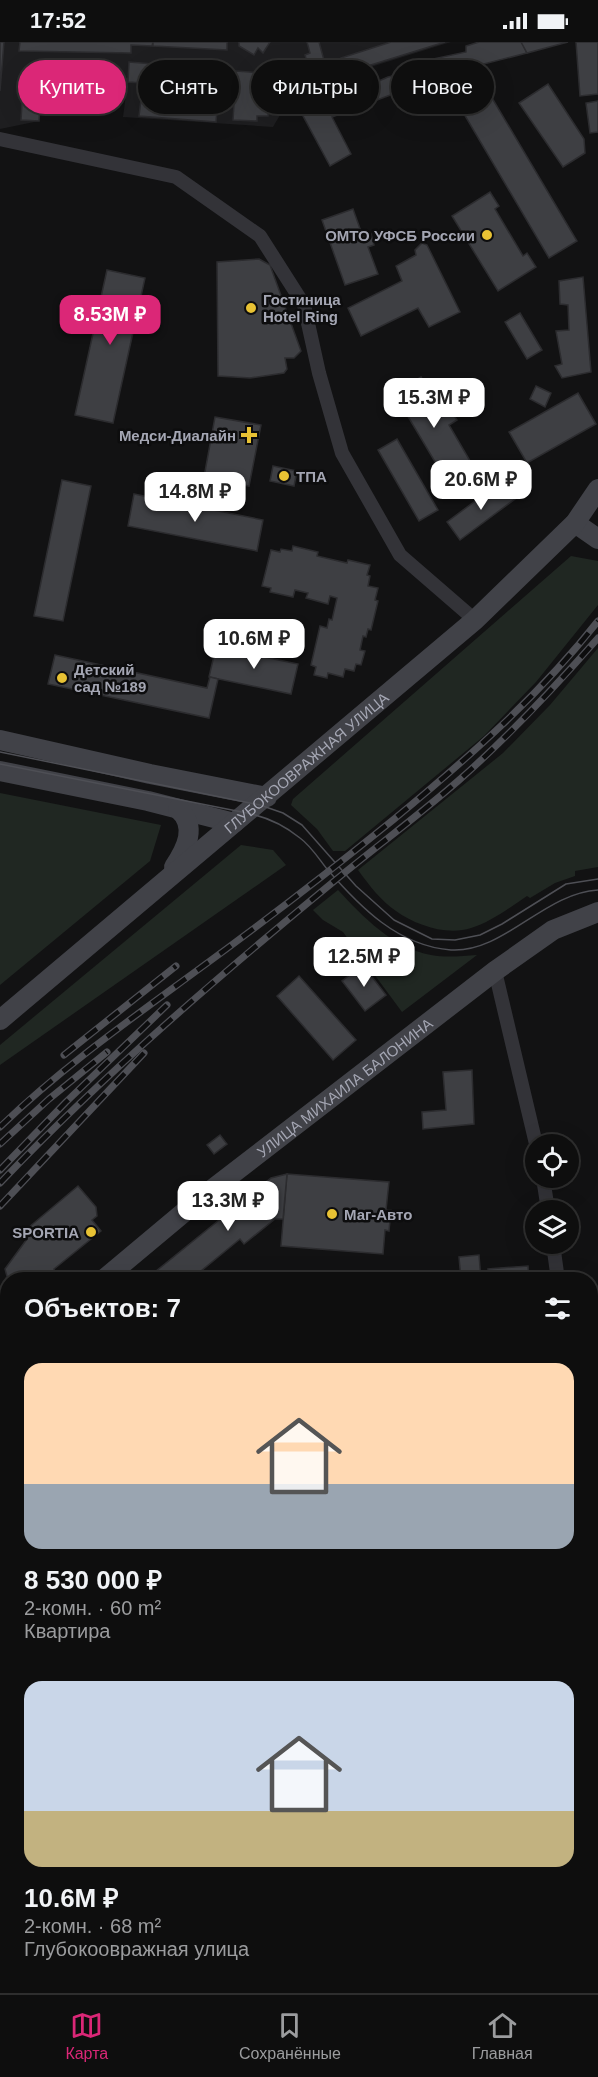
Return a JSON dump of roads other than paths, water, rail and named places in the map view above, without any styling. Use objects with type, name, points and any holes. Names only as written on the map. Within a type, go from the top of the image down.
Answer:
[{"type":"main road","name":"ГЛУБОКООВРАЖНАЯ УЛИЦА","points":[[0,1020],[475,620],[575,523],[598,489]]},
{"type":"main road","points":[[575,523],[598,539]]},
{"type":"main road","points":[[0,740],[150,774],[267,797]]},
{"type":"main road","points":[[0,771],[234,823]]},
{"type":"main road","points":[[164,884],[189,838],[188,821],[178,809]]},
{"type":"main road","name":"УЛИЦА МИХАИЛА БАЛОНИНА","points":[[113,1272],[201,1198],[495,971],[554,930],[598,912]]},
{"type":"street","points":[[0,139],[176,177],[260,236],[304,305],[319,373],[342,453],[400,555],[475,620]]},
{"type":"street","points":[[495,971],[534,1134]]},
{"type":"street","points":[[554,1254],[557,1272]]},
{"type":"tram line","points":[[0,752],[260,805],[283,813],[302,825],[356,886],[394,920],[432,939],[455,940],[480,935],[566,884],[598,879]]},
{"type":"tram line","points":[[0,764],[268,819],[288,829],[304,841],[353,897],[382,922],[397,933],[432,947],[451,950],[470,948],[489,942],[560,901],[598,890]]},
{"type":"railway","points":[[0,1127],[47,1084],[297,896],[421,797],[527,701],[598,621]]},
{"type":"railway","points":[[0,1183],[122,1064],[207,988],[477,764],[530,712],[598,638]]},
{"type":"railway","points":[[64,1055],[176,966]]},
{"type":"railway","points":[[0,1170],[66,1102],[167,1005]]},
{"type":"railway","points":[[0,1144],[49,1099],[107,1052]]},
{"type":"railway","points":[[0,1206],[144,1053]]},
{"type":"place","name":"ОМТО УФСБ России","points":[[487,235]]},
{"type":"place","name":"Гостиница Hotel Ring","points":[[251,308]]},
{"type":"place","name":"Медси-Диалайн","points":[[249,435]]},
{"type":"place","name":"ТПА","points":[[284,476]]},
{"type":"place","name":"Детский сад №189","points":[[62,678]]},
{"type":"place","name":"Маг-Авто","points":[[332,1214]]},
{"type":"place","name":"SPORTIA","points":[[91,1232]]}]
